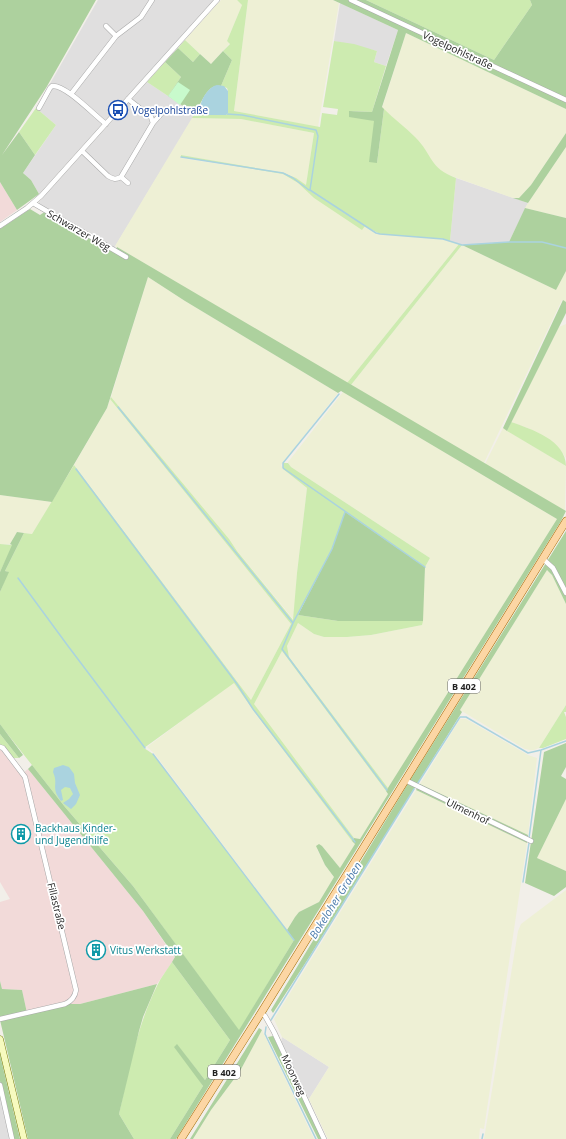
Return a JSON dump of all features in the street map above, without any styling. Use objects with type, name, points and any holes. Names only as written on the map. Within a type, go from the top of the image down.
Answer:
[{"type":"main road","name":"B 402","points":[[181,1139],[261,1013],[566,521]]},
{"type":"street","name":"Vogelpohlstraße","points":[[351,0],[566,100]]},
{"type":"street","points":[[71,94],[116,36],[141,17],[150,1]]},
{"type":"street","points":[[0,226],[33,203],[82,151],[215,1]]},
{"type":"street","points":[[106,26],[116,36]]},
{"type":"street","points":[[39,108],[52,86],[57,86],[71,94],[106,124]]},
{"type":"street","points":[[128,99],[151,117],[153,123]]},
{"type":"street","points":[[82,151],[108,176],[118,179],[121,177],[153,123],[161,114]]},
{"type":"street","points":[[121,177],[128,183]]},
{"type":"street","name":"Schwarzer Weg","points":[[33,203],[126,257]]},
{"type":"street","points":[[543,559],[553,568],[566,593]]},
{"type":"street","name":"Fillastraße","points":[[0,747],[3,748],[25,777],[76,990],[74,998],[65,1004],[0,1019]]},
{"type":"street","name":"Ulmenhof","points":[[405,780],[531,841]]},
{"type":"street","name":"Moorweg","points":[[261,1013],[265,1016],[274,1032],[324,1139]]},
{"type":"street","points":[[0,1039],[24,1139]]},
{"type":"street","points":[[0,1085],[12,1139]]},
{"type":"shaded area","points":[[98,0],[214,0],[39,194],[31,180],[23,173],[56,125],[36,108]]},
{"type":"shaded area","points":[[340,3],[398,30],[386,66],[374,62],[377,51],[334,41]]},
{"type":"shaded area","points":[[147,82],[195,114],[113,250],[39,207],[39,202]]},
{"type":"shaded area","points":[[456,178],[528,203],[509,242],[462,245],[450,241]]},
{"type":"shaded area","points":[[0,182],[17,210],[0,222]]},
{"type":"shaded area","points":[[0,750],[3,751],[22,774],[28,769],[143,911],[175,958],[157,984],[80,1004],[65,1004],[27,1013],[22,990],[2,989],[0,981],[0,902],[10,899],[0,882]]},
{"type":"shaded area","points":[[282,1037],[329,1067],[309,1099],[281,1043]]},
{"type":"shaded area","points":[[0,1096],[11,1139],[0,1139]]},
{"type":"green space","points":[[0,0],[96,0],[46,88],[2,155],[19,132],[35,155],[23,173],[31,180],[39,194],[17,210],[0,182]]},
{"type":"green space","points":[[221,0],[237,0],[242,5],[227,41],[230,43],[211,64],[185,40]]},
{"type":"green space","points":[[237,0],[248,0],[234,111],[320,127],[322,113],[337,115],[338,109],[323,107],[334,41],[354,44],[377,51],[374,62],[386,66],[372,112],[350,111],[374,121],[377,163],[384,109],[415,137],[441,170],[456,178],[450,241],[443,239],[380,234],[365,226],[362,230],[314,198],[298,183],[283,174],[181,157],[181,155],[284,173],[296,178],[306,185],[314,133],[241,119],[192,118],[200,106],[200,110],[226,115],[228,113],[228,91],[227,88],[221,86],[232,60],[223,51],[230,44],[227,41],[242,5]]},
{"type":"green space","points":[[248,0],[333,0],[339,3],[318,127],[234,111]]},
{"type":"green space","points":[[333,0],[348,0],[566,101],[566,109],[406,33],[382,107],[384,109],[377,163],[369,162],[374,121],[349,117],[349,111],[372,112],[398,30]]},
{"type":"green space","points":[[353,0],[366,0],[494,60],[532,5],[530,0],[566,0],[566,98]]},
{"type":"green space","points":[[366,0],[530,0],[532,5],[494,60]]},
{"type":"green space","points":[[406,33],[566,109],[566,133],[531,185],[519,198],[513,198],[443,173],[436,167],[415,138],[382,108]]},
{"type":"green space","points":[[185,40],[200,54],[193,62],[178,48]]},
{"type":"green space","points":[[178,48],[193,62],[200,54],[211,64],[223,51],[232,60],[221,86],[216,86],[208,91],[195,114],[168,96],[181,77],[165,62]]},
{"type":"green space","points":[[165,62],[181,77],[168,96],[147,82]]},
{"type":"green space","points":[[178,82],[190,90],[180,105],[168,96]]},
{"type":"green space","points":[[36,108],[56,125],[35,155],[19,132]]},
{"type":"green space","points":[[192,118],[241,119],[314,133],[306,186],[290,175],[182,155],[181,158],[283,174],[298,183],[314,198],[380,234],[443,239],[459,244],[347,383],[115,246]]},
{"type":"green space","points":[[566,133],[566,147],[528,203],[513,198],[519,198],[531,185]]},
{"type":"green space","points":[[566,147],[566,218],[525,208],[528,203]]},
{"type":"green space","points":[[525,208],[566,218],[566,271],[556,290],[462,245],[509,242]]},
{"type":"green space","points":[[30,209],[40,215],[46,211],[115,251],[117,247],[566,511],[176,1139],[170,1139],[203,1086],[174,1047],[177,1044],[205,1080],[230,1040],[172,962],[175,957],[143,911],[28,769],[32,765],[65,807],[133,886],[239,1030],[294,940],[287,930],[295,917],[299,912],[319,902],[334,877],[325,865],[316,846],[319,844],[322,846],[340,868],[355,844],[352,841],[354,838],[360,839],[388,794],[386,791],[557,519],[341,391],[338,393],[185,301],[148,277],[107,408],[52,502],[0,495],[0,229]]},
{"type":"green space","points":[[459,244],[462,245],[351,385],[347,383]]},
{"type":"green space","points":[[462,245],[556,290],[566,271],[566,302],[562,300],[484,463],[351,385]]},
{"type":"green space","points":[[148,277],[185,301],[338,393],[281,465],[283,469],[307,488],[297,573],[294,620],[111,397]]},
{"type":"green space","points":[[563,300],[566,302],[566,313],[507,431],[503,428]]},
{"type":"green space","points":[[566,324],[566,458],[558,447],[530,429],[511,422],[559,327]]},
{"type":"green space","points":[[343,392],[557,519],[388,788],[289,657],[287,646],[298,623],[314,634],[324,637],[371,635],[422,625],[425,567],[430,558],[291,467],[288,463]]},
{"type":"green space","points":[[111,397],[229,539],[293,620],[307,488],[283,469],[283,463],[288,463],[291,467],[430,558],[425,567],[345,513],[332,549],[298,615],[338,621],[423,621],[422,625],[371,635],[324,637],[314,634],[298,623],[287,646],[289,657],[388,788],[386,791],[282,651],[254,704],[354,838],[352,841],[234,683],[144,748],[153,754],[294,940],[239,1031],[133,886],[65,807],[0,724],[0,592],[8,572],[5,571],[24,533],[32,534],[74,465],[251,700],[291,624],[110,399]]},
{"type":"green space","points":[[110,399],[291,624],[251,700],[74,465],[107,408]]},
{"type":"green space","points":[[511,422],[537,432],[554,442],[564,457],[566,466],[507,431]]},
{"type":"green space","points":[[503,428],[566,466],[565,511],[485,464]]},
{"type":"green space","points":[[0,495],[52,502],[32,534],[17,532],[10,544],[0,544]]},
{"type":"green space","points":[[345,512],[425,567],[423,621],[338,621],[298,615],[332,549]]},
{"type":"green space","points":[[566,531],[566,604],[552,575],[547,570],[460,710],[462,712],[273,1013],[271,1010],[409,782]]},
{"type":"green space","points":[[17,532],[24,533],[5,571],[9,572],[0,592],[0,572],[12,545],[10,544]]},
{"type":"green space","points":[[0,544],[13,545],[0,572]]},
{"type":"green space","points":[[547,570],[552,575],[566,604],[566,705],[539,748],[530,750],[525,749],[460,710]]},
{"type":"green space","points":[[282,651],[388,794],[360,839],[354,838],[253,705]]},
{"type":"green space","points":[[234,682],[256,714],[355,844],[340,868],[322,846],[317,849],[325,865],[334,877],[319,902],[299,912],[287,930],[154,753],[147,747]]},
{"type":"green space","points":[[566,705],[566,712],[564,712],[566,717],[566,739],[543,748],[539,748]]},
{"type":"green space","points":[[460,719],[466,719],[528,755],[537,758],[528,835],[420,784]]},
{"type":"green space","points":[[0,724],[23,755],[19,758],[0,734]]},
{"type":"green space","points":[[0,734],[19,758],[13,758],[0,744]]},
{"type":"green space","points":[[566,743],[566,767],[561,776],[566,779],[566,799],[537,858],[566,871],[566,887],[554,896],[525,883],[544,752]]},
{"type":"green space","points":[[420,784],[528,835],[527,843],[416,790]]},
{"type":"green space","points":[[416,790],[527,843],[484,1129],[480,1128],[479,1139],[328,1139],[309,1099],[329,1067],[282,1037],[274,1019]]},
{"type":"green space","points":[[566,799],[566,871],[537,858]]},
{"type":"green space","points":[[566,890],[566,1139],[484,1139],[518,931],[521,924]]},
{"type":"green space","points":[[172,962],[230,1040],[205,1080],[177,1045],[203,1086],[170,1139],[134,1139],[119,1114],[134,1048],[144,1017],[162,977]]},
{"type":"green space","points":[[0,981],[2,989],[22,990],[27,1013],[65,1004],[80,1004],[157,984],[143,1017],[119,1114],[134,1139],[28,1139],[0,1020]]},
{"type":"green space","points":[[259,1028],[262,1030],[240,1071],[211,1110],[193,1139],[190,1139]]},
{"type":"green space","points":[[262,1030],[314,1139],[193,1139],[211,1110],[240,1071]]},
{"type":"green space","points":[[273,1036],[323,1139],[318,1139],[268,1037]]},
{"type":"green space","points":[[0,1055],[20,1139],[14,1139],[0,1081]]},
{"type":"water","points":[[213,86],[224,86],[228,91],[228,113],[226,115],[202,115],[200,107],[201,102],[206,93]]},
{"type":"water","points":[[63,765],[69,767],[74,774],[75,783],[80,795],[76,804],[71,809],[63,803],[73,794],[70,788],[65,787],[61,790],[63,800],[61,801],[55,789],[54,768]]},
{"type":"waterway","points":[[227,114],[242,115],[316,130],[318,136],[310,190],[376,233],[443,239],[462,245],[509,242],[542,242],[566,248]]},
{"type":"waterway","points":[[181,157],[283,173],[293,178],[309,190]]},
{"type":"waterway","points":[[339,394],[283,463],[283,468],[425,567]]},
{"type":"waterway","points":[[118,407],[293,623]]},
{"type":"waterway","points":[[76,469],[237,684],[253,709],[355,842]]},
{"type":"waterway","points":[[345,512],[332,549],[293,623],[282,649],[387,790]]},
{"type":"waterway","points":[[18,578],[145,748]]},
{"type":"waterway","name":"Bokeloher Graben","points":[[418,783],[460,717],[466,717],[528,753],[566,741]]},
{"type":"waterway","points":[[529,838],[541,750]]},
{"type":"waterway","points":[[153,754],[294,940]]},
{"type":"waterway","name":"Bokeloher Graben","points":[[271,1020],[414,789]]},
{"type":"waterway","points":[[523,882],[529,843]]},
{"type":"waterway","name":"Bokeloher Graben","points":[[266,1027],[265,1034],[316,1139]]},
{"type":"waterway","points":[[482,1139],[483,1134]]},
{"type":"place","name":"Vogelpohlstraße","points":[[118,110]]},
{"type":"place","name":"Backhaus Kinder- und Jugendhilfe","points":[[21,834]]},
{"type":"place","name":"Vitus Werkstatt","points":[[96,950]]}]
